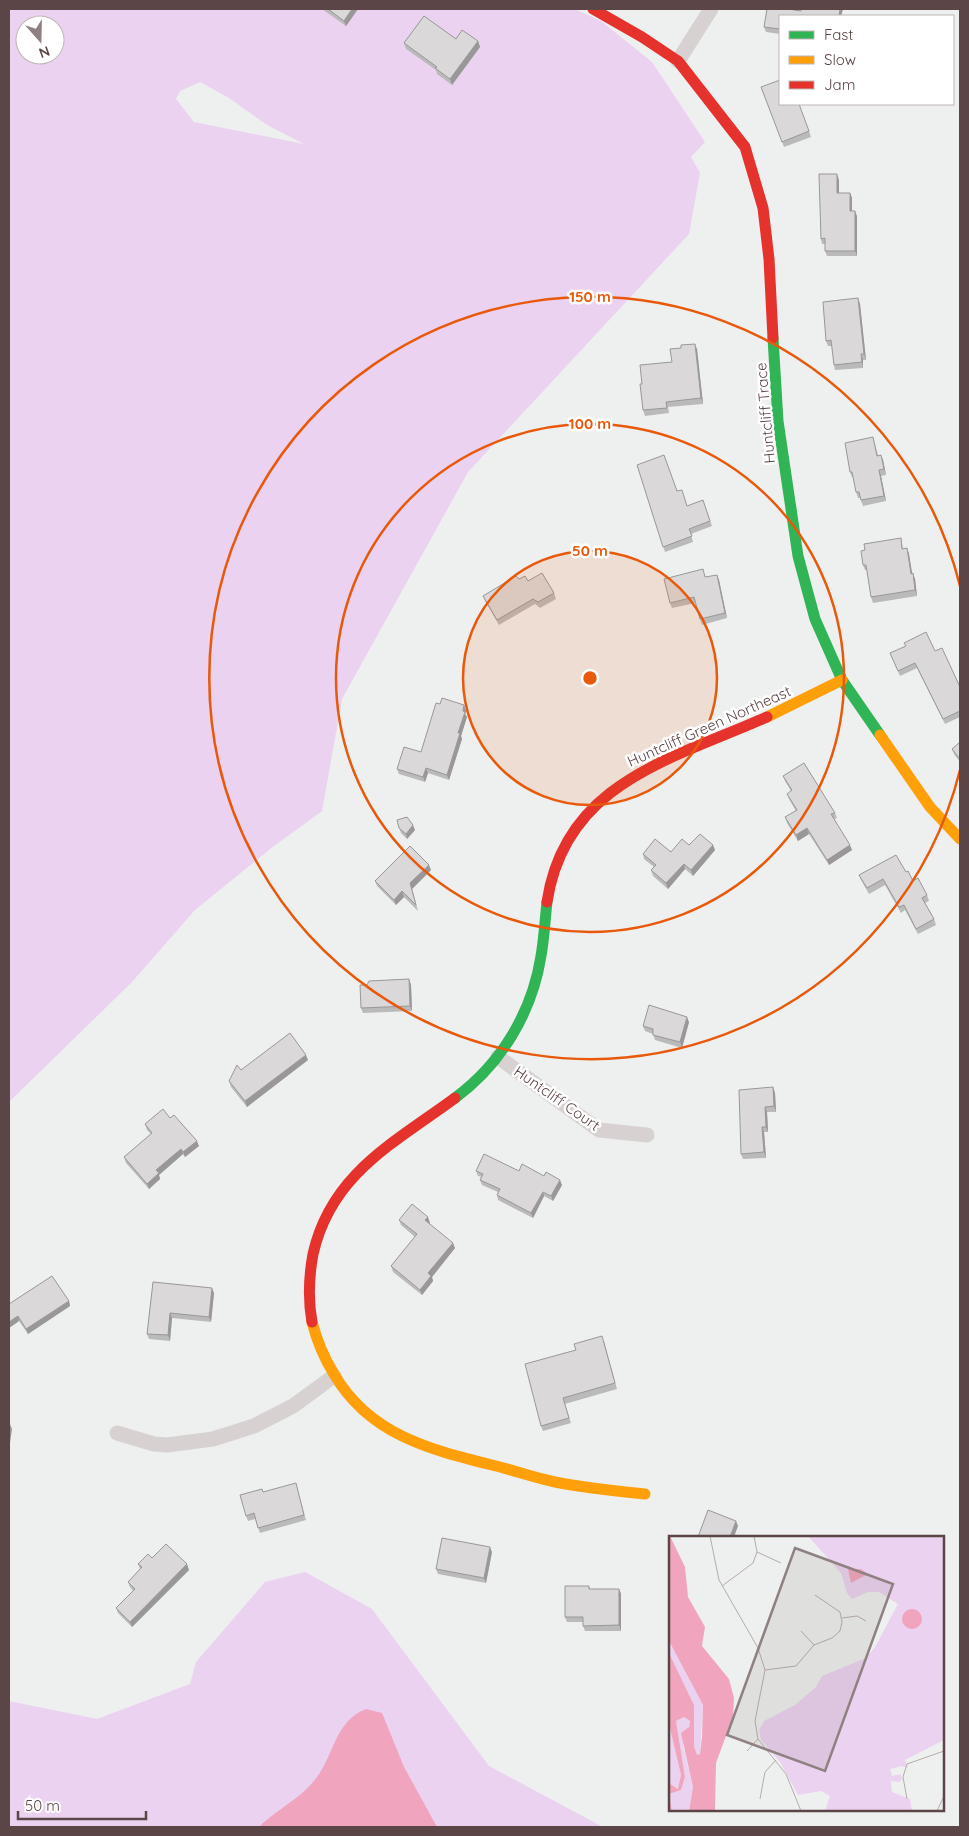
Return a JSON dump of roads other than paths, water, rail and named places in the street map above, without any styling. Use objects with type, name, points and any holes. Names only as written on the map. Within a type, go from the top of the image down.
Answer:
[{"type":"street","name":"Huntcliff Trace","points":[[593,9],[642,36],[678,61],[745,148],[763,208],[769,259],[778,421],[798,556],[815,619],[842,680],[930,807],[960,839]]},
{"type":"street","points":[[678,61],[711,9]]},
{"type":"street","name":"Huntcliff Green Northeast","points":[[645,1494],[567,1484],[425,1448],[398,1437],[373,1422],[353,1403],[334,1376],[319,1347],[310,1314],[309,1286],[312,1256],[327,1212],[355,1172],[380,1150],[454,1099],[479,1078],[498,1057],[520,1021],[534,987],[550,888],[557,863],[570,837],[587,813],[613,789],[640,772],[777,714],[842,680]]},
{"type":"street","name":"Huntcliff Court","points":[[498,1057],[599,1130],[647,1135]]},
{"type":"street","points":[[117,1433],[154,1444],[167,1445],[213,1439],[254,1426],[278,1414],[293,1406],[334,1376]]}]
